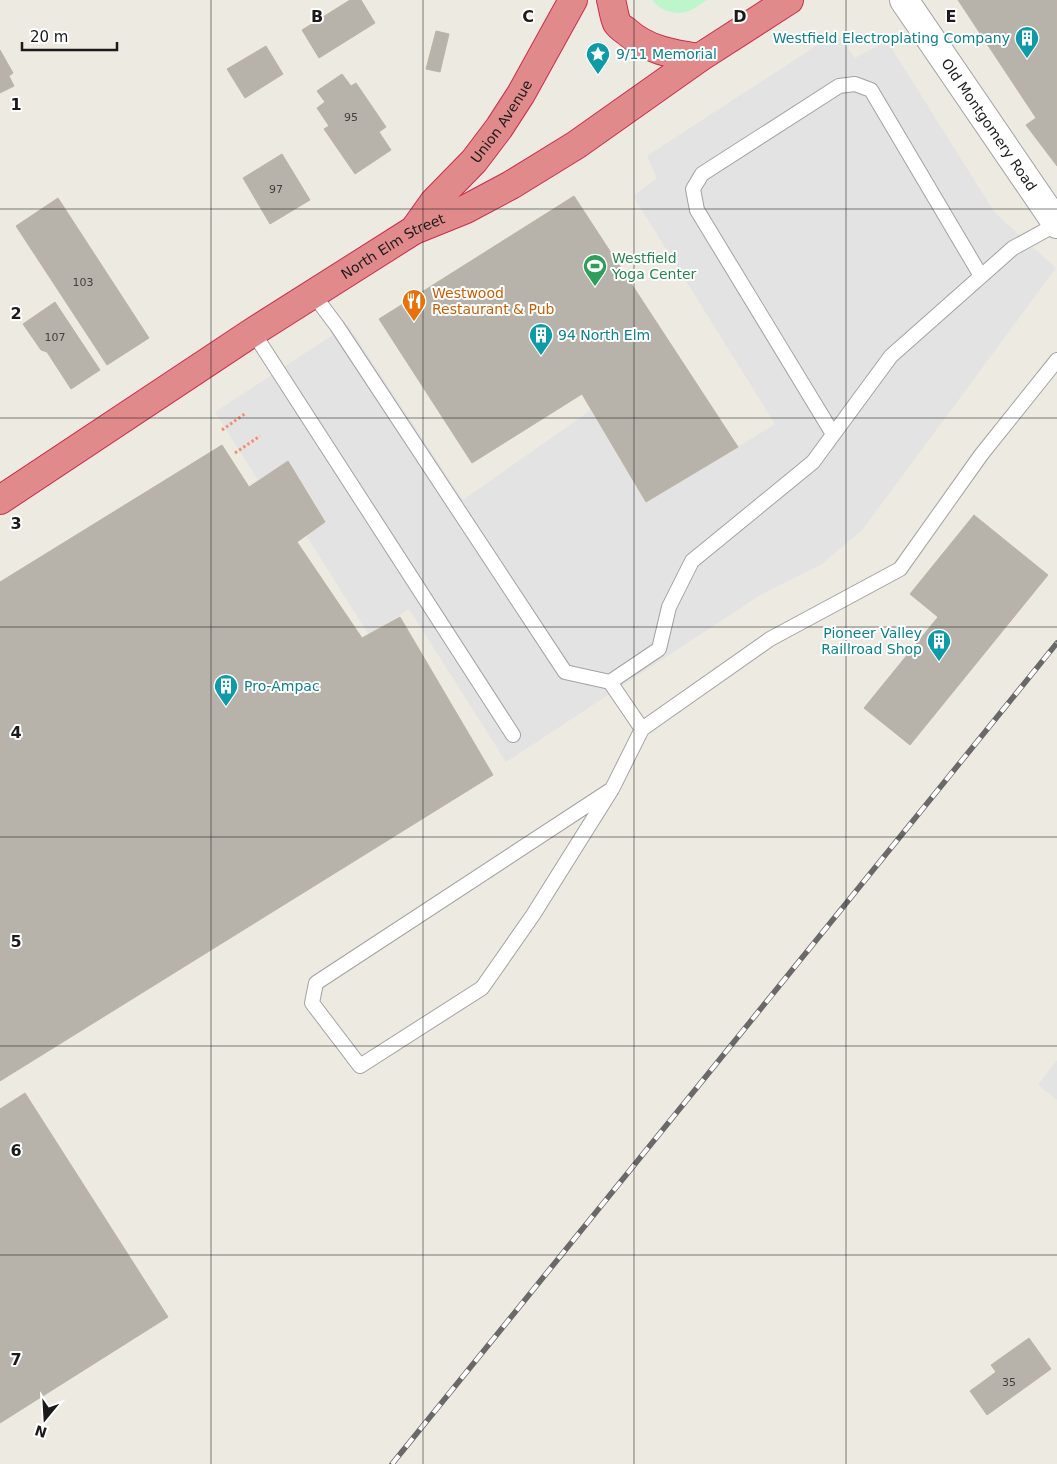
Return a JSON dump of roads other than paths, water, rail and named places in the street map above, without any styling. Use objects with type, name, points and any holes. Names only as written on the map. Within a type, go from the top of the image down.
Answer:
[{"type":"highway","name":"Union Avenue","points":[[414,230],[434,202],[474,161],[499,128],[573,0]]},
{"type":"highway","points":[[611,0],[617,23],[641,42],[657,50],[699,58]]},
{"type":"highway","name":"North Elm Street","points":[[0,500],[253,332],[414,230],[466,209],[576,145],[699,58],[789,0]]},
{"type":"street","name":"Old Montgomery Road","points":[[904,0],[1057,224]]},
{"type":"lane","points":[[833,434],[697,210],[693,189],[702,174],[838,86],[854,84],[871,90],[981,276]]},
{"type":"lane","points":[[610,682],[659,649],[669,608],[692,561],[813,462],[891,356],[1013,248],[1057,224]]},
{"type":"lane","points":[[313,294],[348,343],[565,672],[610,682],[642,729]]},
{"type":"lane","points":[[253,332],[513,735]]},
{"type":"lane","points":[[612,789],[316,983],[312,1003],[360,1066],[482,988],[533,915],[612,789],[642,729],[770,639],[900,570],[982,455],[1057,360]]},
{"type":"railway","points":[[392,1464],[1057,643]]},
{"type":"place","name":"Westfield Electroplating Company","points":[[1027,59]]},
{"type":"place","name":"9/11 Memorial","points":[[598,75]]},
{"type":"place","name":"Westfield Yoga Center","points":[[595,287]]},
{"type":"place","name":"Westwood Restaurant & Pub","points":[[414,322]]},
{"type":"place","name":"94 North Elm","points":[[541,356]]},
{"type":"place","name":"Pioneer Valley Raillroad Shop","points":[[939,662]]},
{"type":"place","name":"Pro-Ampac","points":[[226,707]]}]
